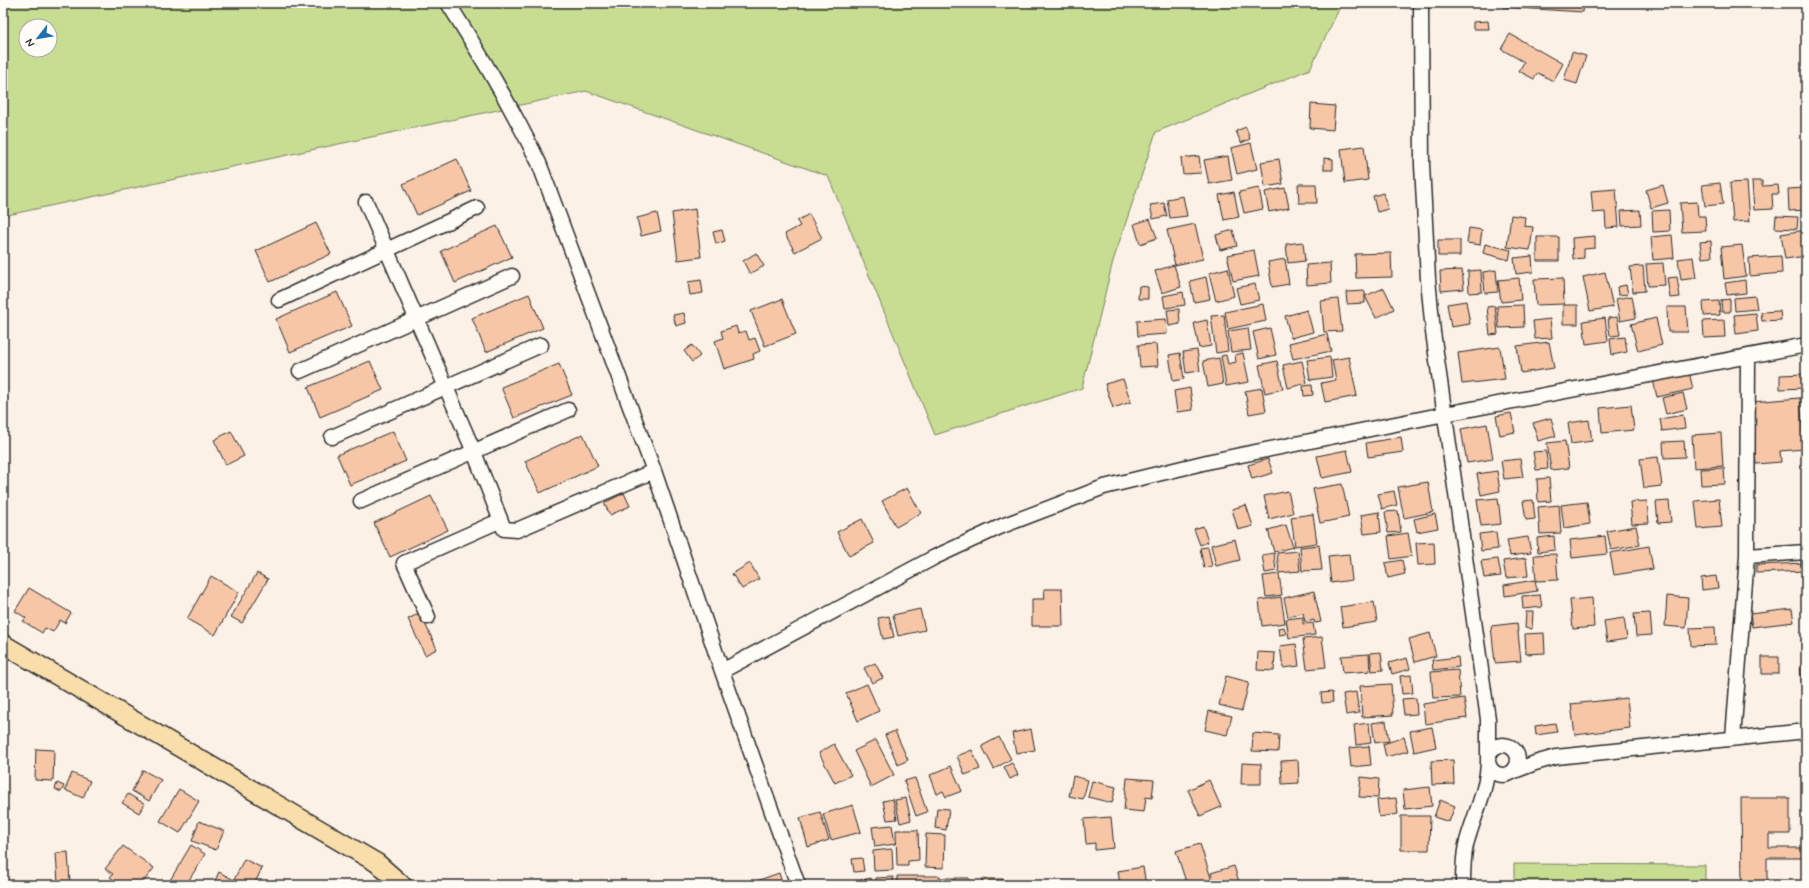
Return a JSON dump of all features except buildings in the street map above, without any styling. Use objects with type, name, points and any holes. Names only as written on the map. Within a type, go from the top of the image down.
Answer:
[{"type":"main road","points":[[3,644],[377,863],[402,885]]},
{"type":"street","points":[[448,3],[485,62],[516,116],[539,163],[654,471],[722,671],[798,885]]},
{"type":"street","points":[[1421,3],[1422,165],[1428,279],[1433,332],[1486,704],[1489,740],[1485,786],[1466,845],[1463,885]]},
{"type":"street","points":[[366,202],[417,319],[445,388],[474,452],[499,521],[504,529],[517,530],[654,471]]},
{"type":"street","points":[[279,300],[388,251],[477,208]]},
{"type":"street","points":[[300,371],[512,276]]},
{"type":"street","points":[[332,437],[541,345]]},
{"type":"street","points":[[722,671],[935,557],[1002,526],[1058,503],[1104,487],[1211,461],[1445,414],[1806,345]]},
{"type":"street","points":[[1733,738],[1747,556],[1748,356]]},
{"type":"street","points":[[361,501],[568,410]]},
{"type":"street","points":[[428,617],[404,563],[499,521]]},
{"type":"street","points":[[1747,556],[1806,552]]},
{"type":"street","points":[[1477,814],[1497,783],[1511,773],[1517,765],[1518,760],[1513,749],[1499,733],[1486,704]]},
{"type":"street","points":[[1556,757],[1527,754],[1507,745],[1497,746],[1490,751],[1488,760],[1492,770],[1501,775],[1511,773],[1535,763],[1556,757],[1806,731]]},
{"type":"green space","points":[[3,3],[1342,3],[1310,69],[1156,132],[1113,261],[1082,388],[935,435],[828,176],[586,91],[3,216]]},
{"type":"green space","points":[[1514,864],[1705,865],[1705,885],[1514,885]]}]
